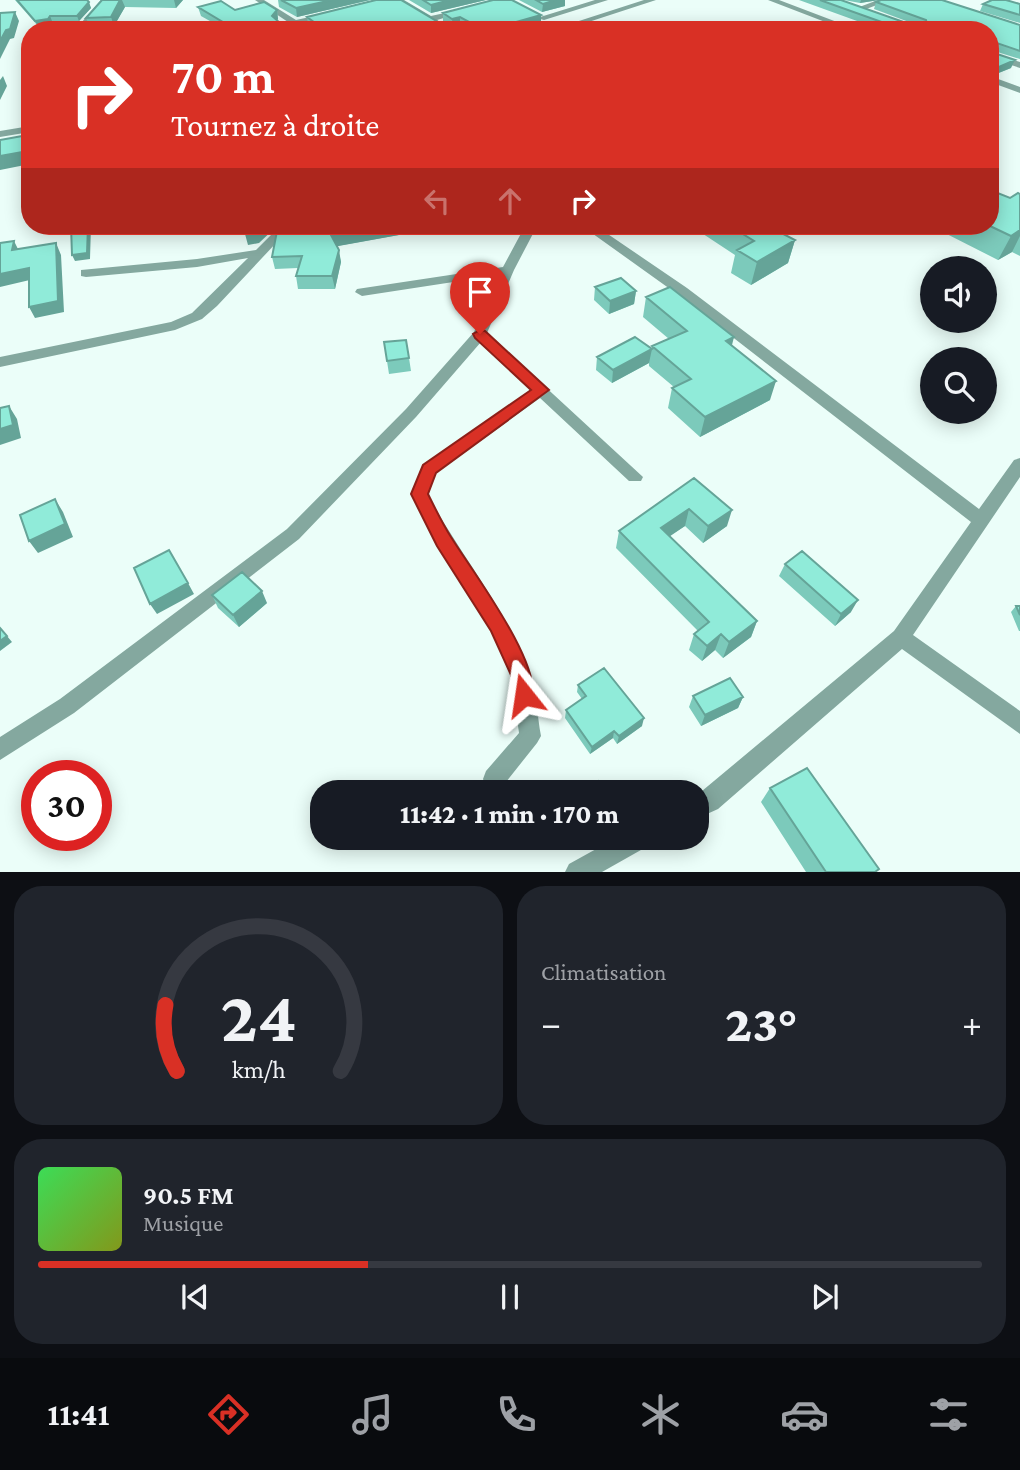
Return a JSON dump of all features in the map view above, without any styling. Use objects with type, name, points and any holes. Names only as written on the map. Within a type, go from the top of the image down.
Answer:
[{"type":"street","points":[[87,21],[105,0]]},
{"type":"street","points":[[259,0],[292,21]]},
{"type":"street","points":[[398,0],[433,21]]},
{"type":"street","points":[[541,18],[604,0]]},
{"type":"street","points":[[584,21],[652,0]]},
{"type":"street","points":[[772,0],[829,21]]},
{"type":"street","points":[[858,9],[886,0]]},
{"type":"street","points":[[845,5],[870,13]]},
{"type":"street","points":[[430,19],[468,10]]},
{"type":"street","points":[[304,21],[343,12]]},
{"type":"street","points":[[530,12],[546,21]]},
{"type":"street","points":[[999,57],[1020,65]]},
{"type":"street","points":[[999,82],[1020,90]]},
{"type":"street","points":[[0,134],[21,130]]},
{"type":"street","points":[[0,362],[175,326],[197,316],[277,235]]},
{"type":"street","points":[[0,748],[67,706],[293,534],[411,413],[480,334],[526,235]]},
{"type":"street","points":[[601,235],[682,291],[982,520]]},
{"type":"street","points":[[86,273],[197,263],[258,253]]},
{"type":"street","points":[[362,292],[508,271]]},
{"type":"street","points":[[480,334],[635,477]]},
{"type":"street","points":[[494,779],[530,736],[521,675],[499,626],[444,541],[419,494],[429,469],[541,390]]},
{"type":"street","points":[[709,802],[901,637],[1020,464]]},
{"type":"street","points":[[901,637],[1020,724]]},
{"type":"street","points":[[577,872],[618,850]]},
{"type":"building","points":[[17,0],[89,2],[77,16],[50,16],[48,19],[35,21]]},
{"type":"building","points":[[102,0],[120,0],[111,17],[86,18]]},
{"type":"building","points":[[281,0],[332,0],[296,8]]},
{"type":"building","points":[[376,0],[401,0],[436,21],[313,21],[307,17]]},
{"type":"building","points":[[423,0],[450,0],[431,5]]},
{"type":"building","points":[[493,0],[512,0],[541,15],[520,21],[467,21],[460,17],[452,19],[443,13]]},
{"type":"building","points":[[536,0],[556,0],[543,4]]},
{"type":"building","points":[[820,0],[841,0],[901,21],[879,21]]},
{"type":"building","points":[[942,0],[1020,25],[1020,51],[999,44],[999,21],[926,21],[876,2]]},
{"type":"building","points":[[992,0],[1020,4],[1020,15],[983,4]]},
{"type":"building","points":[[221,1],[235,10],[264,2],[277,10],[272,16],[278,21],[221,21],[198,7]]},
{"type":"building","points":[[15,12],[10,29],[6,30],[0,41],[0,13]]},
{"type":"building","points":[[999,55],[1015,60],[999,67]]},
{"type":"building","points":[[21,136],[21,152],[0,156],[0,140]]},
{"type":"building","points":[[999,194],[1010,198],[1020,194],[1020,230],[1011,236],[999,230]]},
{"type":"building","points":[[71,235],[88,235],[87,253],[72,255]]},
{"type":"building","points":[[276,235],[331,235],[339,250],[332,276],[296,276],[302,256],[272,257]]},
{"type":"building","points":[[744,235],[785,235],[795,240],[757,262],[737,250],[754,241]]},
{"type":"building","points":[[14,241],[12,250],[56,243],[58,301],[29,307],[29,268],[0,274],[0,243]]},
{"type":"building","points":[[621,278],[636,291],[610,301],[595,287]]},
{"type":"building","points":[[670,287],[734,337],[726,341],[776,381],[705,417],[672,388],[691,379],[652,346],[687,331],[646,297]]},
{"type":"building","points":[[635,337],[652,349],[613,370],[597,357]]},
{"type":"building","points":[[406,340],[409,358],[387,361],[384,342]]},
{"type":"building","points":[[9,406],[13,425],[0,429],[0,408]]},
{"type":"building","points":[[694,478],[732,510],[708,526],[689,509],[661,528],[757,621],[729,642],[721,634],[707,646],[694,634],[709,622],[619,531]]},
{"type":"building","points":[[55,499],[65,524],[29,541],[20,515]]},
{"type":"building","points":[[169,550],[188,583],[150,604],[134,568]]},
{"type":"building","points":[[802,551],[858,600],[841,614],[785,564]]},
{"type":"building","points":[[242,572],[262,591],[233,615],[212,595]]},
{"type":"building","points":[[0,628],[7,636],[0,641]]},
{"type":"building","points":[[604,668],[644,718],[619,736],[614,731],[592,747],[566,710],[586,696],[578,685]]},
{"type":"building","points":[[730,678],[743,697],[705,715],[693,696]]},
{"type":"building","points":[[807,768],[879,869],[875,872],[826,872],[770,788]]},
{"type":"route","points":[[480,334],[541,390],[429,469],[419,494],[444,541],[499,626],[521,675],[524,695]]}]
